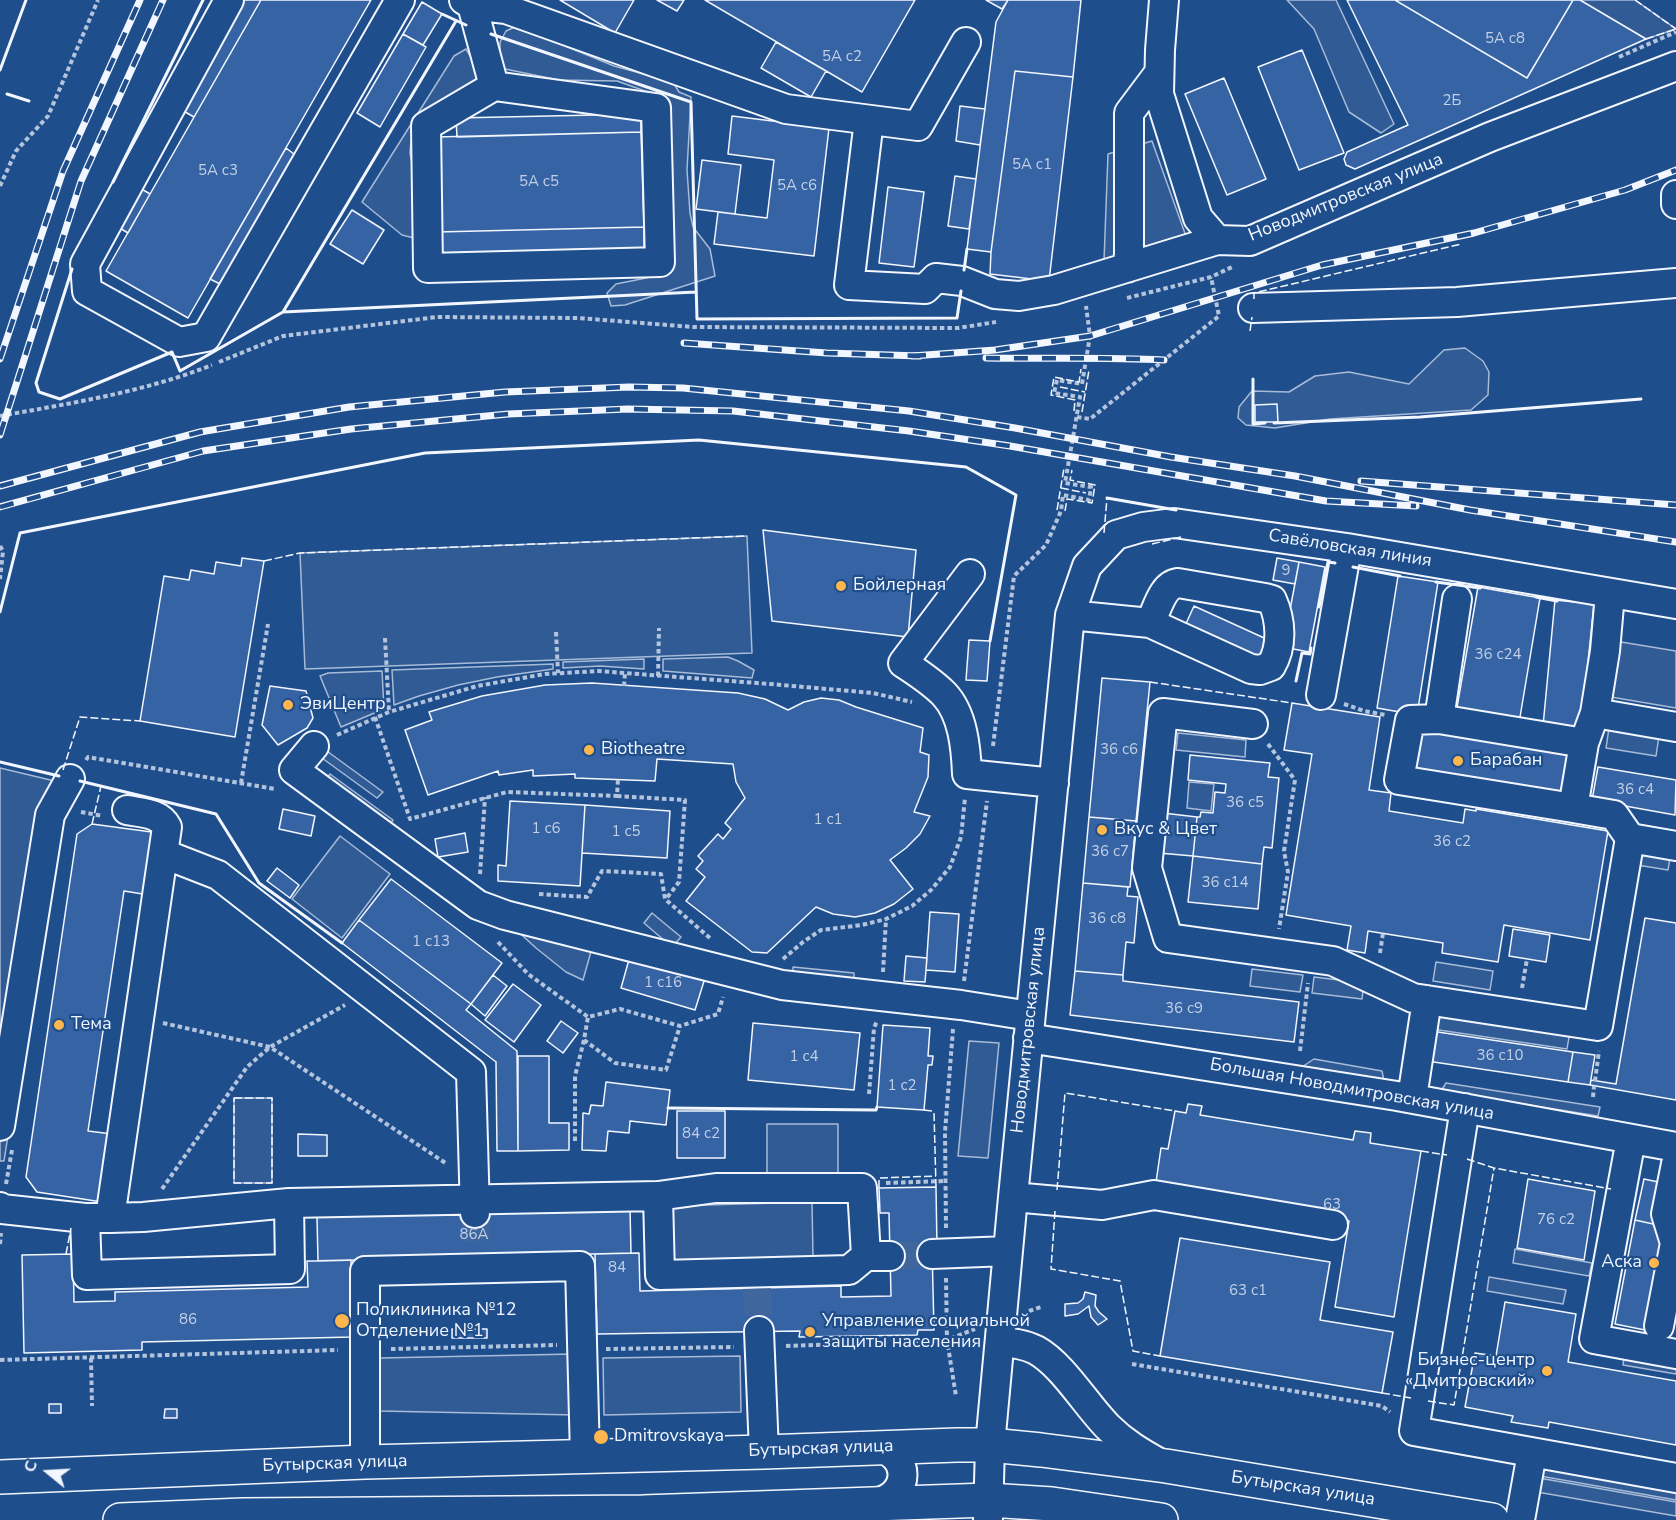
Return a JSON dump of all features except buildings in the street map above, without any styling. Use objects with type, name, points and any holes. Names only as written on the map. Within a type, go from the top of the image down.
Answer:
[{"type":"main road","name":"Бутырская улица","points":[[0,1478],[365,1462],[764,1452],[957,1444],[1041,1450],[1166,1466],[1492,1520]]},
{"type":"main road","points":[[120,1520],[243,1515],[644,1512],[874,1503],[988,1510],[1052,1504],[1161,1520]]},
{"type":"street","points":[[229,0],[85,264],[87,291],[179,342],[206,337],[400,0]]},
{"type":"street","points":[[1164,0],[1159,94],[1198,218],[1217,240]]},
{"type":"street","points":[[494,86],[470,2],[507,9],[786,109],[918,126],[966,42]]},
{"type":"street","name":"Новодмитровская улица","points":[[869,120],[849,285],[926,289],[936,278],[962,281],[995,294],[1019,296],[1054,290],[1075,296],[1127,268],[1217,240],[1250,241],[1490,137],[1676,66]]},
{"type":"street","points":[[1127,268],[1129,255],[1129,113],[1159,73]]},
{"type":"street","points":[[494,86],[656,108],[660,262],[428,268],[426,126],[494,86]]},
{"type":"street","points":[[1676,195],[1676,204]]},
{"type":"street","points":[[1253,308],[1457,302],[1676,283]]},
{"type":"street","name":"Савёловская линия","points":[[1070,615],[1087,567],[1116,535],[1143,527],[1174,523],[1347,548],[1676,604]]},
{"type":"street","points":[[1322,695],[1347,548]]},
{"type":"street","points":[[970,574],[903,663],[946,696],[958,718],[966,746],[967,774],[1053,783]]},
{"type":"street","points":[[1573,808],[1584,743],[1595,712],[1605,651],[1610,594]]},
{"type":"street","points":[[1439,719],[1457,599]]},
{"type":"street","points":[[1070,615],[1150,623]]},
{"type":"street","name":"Новодмитровская улица","points":[[988,1510],[989,1335],[1008,1251],[1070,615]]},
{"type":"street","points":[[1595,712],[1676,727]]},
{"type":"street","points":[[1253,724],[1163,713],[1147,868],[1168,938],[1334,961],[1420,999],[1598,1026],[1630,838],[1614,815],[1398,780],[1410,720],[1439,719],[1584,743]]},
{"type":"street","name":"Большая Новодмитровская улица","points":[[315,746],[294,770],[478,905],[505,915],[782,985],[961,1005],[1029,1027],[1676,1147]]},
{"type":"street","points":[[0,1126],[50,815],[70,779]]},
{"type":"street","points":[[127,810],[156,816],[164,821],[167,827],[139,1018],[87,1275],[290,1269],[289,1203]]},
{"type":"street","points":[[1630,838],[1676,846]]},
{"type":"street","points":[[164,854],[218,875],[471,1072],[474,1198]]},
{"type":"street","points":[[1404,1097],[1420,999]]},
{"type":"street","points":[[1465,1108],[1414,1431],[1676,1478]]},
{"type":"street","points":[[1631,1139],[1594,1339],[1676,1354]]},
{"type":"street","points":[[1659,1326],[1675,1243],[1666,1214],[1676,1164]]},
{"type":"street","points":[[0,1208],[98,1218],[142,1217],[289,1203],[658,1196],[716,1188],[862,1188],[878,1256],[849,1270],[757,1281],[660,1275],[658,1196]]},
{"type":"street","points":[[1013,1197],[1102,1205],[1154,1195],[1333,1225]]},
{"type":"street","points":[[939,1254],[1008,1251]]},
{"type":"street","points":[[365,1462],[365,1271],[476,1263],[580,1266],[585,1456]]},
{"type":"street","points":[[989,1335],[1037,1351],[1070,1381],[1108,1427],[1131,1448],[1166,1466]]},
{"type":"street","points":[[759,1339],[764,1452]]},
{"type":"street","points":[[874,1447],[883,1448],[898,1461],[902,1470],[902,1480],[892,1497],[884,1502],[874,1503]]},
{"type":"street","points":[[1520,1520],[1532,1453]]},
{"type":"path","points":[[0,186],[16,151],[48,116],[98,0]]},
{"type":"path","points":[[1670,34],[1676,32]]},
{"type":"path","points":[[1077,417],[1090,419],[1219,316],[1211,277]]},
{"type":"path","points":[[1014,576],[1046,545],[1061,511],[1064,495],[1089,500],[1091,487],[1065,483],[1080,397],[1054,393],[1057,380],[1082,384],[1090,336],[1087,308],[1075,296]]},
{"type":"path","points":[[1075,296],[1087,308]]},
{"type":"path","points":[[0,416],[100,398],[182,377],[283,336],[437,317],[578,318],[693,327],[958,328],[1005,321]]},
{"type":"path","points":[[0,546],[3,551],[0,579]]},
{"type":"path","points":[[241,783],[268,624]]},
{"type":"path","points":[[658,676],[659,627]]},
{"type":"path","points":[[556,632],[558,673]]},
{"type":"path","points":[[385,638],[389,712]]},
{"type":"path","points":[[315,746],[389,712],[477,686],[558,673],[598,671],[873,693],[914,702]]},
{"type":"path","points":[[624,686],[625,673]]},
{"type":"path","points":[[1322,695],[1364,711],[1410,720]]},
{"type":"path","points":[[375,717],[410,819],[507,792],[685,800],[679,882],[665,899]]},
{"type":"path","points":[[958,718],[996,721]]},
{"type":"path","points":[[1253,724],[1295,780],[1284,851],[1288,872],[1275,953]]},
{"type":"path","points":[[70,779],[88,757],[275,789]]},
{"type":"path","points":[[780,963],[803,942],[821,930],[862,926],[886,919],[912,906],[931,890],[950,867],[961,837],[967,774]]},
{"type":"path","points":[[617,796],[618,779]]},
{"type":"path","points":[[478,905],[485,797]]},
{"type":"path","points":[[75,811],[111,817],[127,810]]},
{"type":"path","points":[[533,894],[587,897],[602,871],[661,874],[665,899],[734,958],[730,972]]},
{"type":"path","points":[[1300,1051],[1311,958]]},
{"type":"path","points":[[142,1217],[247,1067],[270,1047],[369,992]]},
{"type":"path","points":[[956,1396],[947,1340],[939,1254],[952,1036],[961,1005]]},
{"type":"path","points":[[575,1141],[575,1076],[588,1017]]},
{"type":"path","points":[[139,1018],[270,1047],[474,1198]]},
{"type":"path","points":[[584,1040],[615,1063],[666,1070],[680,1026]]},
{"type":"path","points":[[1593,1097],[1594,1086]]},
{"type":"path","points":[[883,1183],[945,1181]]},
{"type":"path","points":[[1025,1312],[1041,1307]]},
{"type":"path","points":[[0,1360],[583,1345],[609,1349],[759,1339],[947,1340],[989,1335]]},
{"type":"path","points":[[91,1358],[92,1406]]},
{"type":"path","points":[[1132,1364],[1382,1407],[1414,1431]]},
{"type":"shaded area","points":[[1287,0],[1336,0],[1394,124],[1381,133],[1349,112],[1314,29]]},
{"type":"shaded area","points":[[1580,0],[1635,0],[1676,29],[1646,39]]},
{"type":"shaded area","points":[[517,26],[614,66],[673,82],[679,92],[691,97],[687,170],[690,213],[693,227],[710,249],[715,276],[625,305],[611,306],[607,293],[616,284],[666,274],[656,95],[617,81],[559,80],[500,68],[500,42],[506,31]]},
{"type":"shaded area","points":[[466,49],[479,71],[474,84],[418,129],[411,141],[410,153],[418,191],[414,238],[402,235],[362,202],[454,56]]},
{"type":"shaded area","points":[[1152,141],[1187,239],[1104,261],[1108,154]]},
{"type":"shaded area","points":[[1465,348],[1483,361],[1489,372],[1488,395],[1471,410],[1330,419],[1275,428],[1246,425],[1238,418],[1239,407],[1252,391],[1289,392],[1315,376],[1349,372],[1409,384],[1444,350]]},
{"type":"shaded area","points":[[747,536],[752,653],[305,669],[300,553]]},
{"type":"shaded area","points":[[1615,641],[1676,651],[1676,708],[1605,696]]},
{"type":"shaded area","points":[[728,657],[754,670],[752,678],[663,671],[663,659]]},
{"type":"shaded area","points":[[644,659],[644,669],[600,666],[563,668],[563,662]]},
{"type":"shaded area","points":[[553,664],[553,669],[458,685],[394,705],[392,670]]},
{"type":"shaded area","points":[[382,671],[384,709],[341,727],[320,676],[328,673]]},
{"type":"shaded area","points":[[1609,728],[1659,736],[1656,756],[1606,748]]},
{"type":"shaded area","points":[[1178,733],[1246,740],[1245,757],[1176,750]]},
{"type":"shaded area","points":[[320,746],[383,792],[377,798],[315,753]]},
{"type":"shaded area","points":[[0,768],[63,783],[4,1161],[0,1161]]},
{"type":"shaded area","points":[[330,774],[393,820],[388,827],[325,781]]},
{"type":"shaded area","points":[[1189,782],[1214,784],[1211,811],[1187,808]]},
{"type":"shaded area","points":[[340,836],[390,874],[342,938],[292,899]]},
{"type":"shaded area","points":[[1634,845],[1671,851],[1668,870],[1631,864]]},
{"type":"shaded area","points":[[652,913],[681,937],[672,947],[644,923]]},
{"type":"shaded area","points":[[513,927],[592,948],[583,980],[566,972]]},
{"type":"shaded area","points":[[1436,962],[1493,971],[1490,990],[1433,981]]},
{"type":"shaded area","points":[[793,967],[854,973],[854,978],[793,973]]},
{"type":"shaded area","points":[[1252,969],[1303,975],[1300,992],[1250,986]]},
{"type":"shaded area","points":[[1314,977],[1364,983],[1362,999],[1312,993]]},
{"type":"shaded area","points":[[1434,1011],[1570,1031],[1567,1049],[1432,1029]]},
{"type":"shaded area","points":[[969,1041],[999,1043],[988,1158],[958,1156]]},
{"type":"shaded area","points":[[1314,1059],[1382,1071],[1384,1081],[1302,1067]]},
{"type":"shaded area","points":[[1446,1083],[1600,1107],[1598,1116],[1441,1091]]},
{"type":"shaded area","points":[[234,1098],[272,1098],[272,1183],[234,1183]]},
{"type":"shaded area","points":[[767,1124],[838,1124],[838,1174],[767,1174]]},
{"type":"shaded area","points":[[812,1202],[813,1258],[672,1262],[670,1206]]},
{"type":"shaded area","points":[[1515,1249],[1592,1263],[1589,1276],[1513,1263]]},
{"type":"shaded area","points":[[1489,1277],[1566,1290],[1563,1304],[1487,1291]]},
{"type":"shaded area","points":[[1625,1350],[1676,1359],[1676,1374],[1623,1365]]},
{"type":"shaded area","points":[[574,1354],[576,1415],[379,1411],[380,1358]]},
{"type":"shaded area","points":[[740,1356],[741,1412],[604,1415],[603,1358]]},
{"type":"shaded area","points":[[1543,1460],[1676,1483],[1676,1500],[1540,1476]]},
{"type":"shaded area","points":[[1539,1478],[1676,1502],[1676,1516],[1537,1492]]},
{"type":"tunnel","points":[[475,1213],[476,1257]]},
{"type":"tunnel","points":[[890,1256],[932,1254]]},
{"type":"tunnel","points":[[757,1288],[759,1331]]},
{"type":"railway","points":[[0,359],[63,171],[140,0]]},
{"type":"railway","points":[[0,435],[81,181],[163,0]]},
{"type":"railway","points":[[912,356],[995,350],[1090,336],[1322,265],[1474,233],[1625,190],[1676,170]]},
{"type":"railway","points":[[684,343],[827,353],[920,356]]},
{"type":"railway","points":[[986,358],[1164,360]]},
{"type":"railway","points":[[0,486],[200,432],[349,407],[505,392],[629,387],[683,388],[909,411],[1171,457],[1295,476],[1470,510],[1676,542]]},
{"type":"railway","points":[[0,507],[203,451],[351,429],[508,414],[628,409],[733,411],[909,431],[1010,446],[1326,501],[1416,506]]},
{"type":"railway","points":[[1361,481],[1676,505]]},
{"type":"fence","points":[[1635,0],[1676,29]]},
{"type":"fence","points":[[1646,39],[1676,29]]},
{"type":"fence","points":[[1254,299],[1254,293],[1461,244]]},
{"type":"fence","points":[[1250,331],[1252,317]]},
{"type":"fence","points":[[1074,411],[1075,400],[1051,395],[1054,377],[1079,382],[1081,369]]},
{"type":"fence","points":[[1082,412],[1089,370]]},
{"type":"fence","points":[[1060,387],[1085,392]]},
{"type":"fence","points":[[1057,510],[1064,468]]},
{"type":"fence","points":[[1065,511],[1067,499],[1092,503],[1095,485],[1070,480],[1072,470]]},
{"type":"fence","points":[[1061,488],[1086,493]]},
{"type":"fence","points":[[1104,533],[1107,498]]},
{"type":"fence","points":[[264,561],[300,553],[747,536]]},
{"type":"fence","points":[[1152,544],[1181,537]]},
{"type":"fence","points":[[1150,682],[1292,703]]},
{"type":"fence","points":[[63,770],[80,717],[140,721]]},
{"type":"fence","points":[[92,824],[101,786]]},
{"type":"fence","points":[[1057,1190],[1065,1093],[1175,1111]]},
{"type":"fence","points":[[234,1098],[272,1098],[272,1183],[234,1183],[234,1098]]},
{"type":"fence","points":[[924,1110],[934,1113],[936,1187]]},
{"type":"fence","points":[[1421,1151],[1447,1155]]},
{"type":"fence","points":[[1467,1159],[1494,1168],[1611,1189]]},
{"type":"fence","points":[[1428,1401],[1454,1405],[1494,1168]]},
{"type":"fence","points":[[879,1188],[879,1178],[936,1176]]},
{"type":"fence","points":[[1055,1211],[1051,1269],[1120,1281],[1133,1351],[1160,1356]]},
{"type":"fence","points":[[66,1254],[71,1228]]},
{"type":"fence","points":[[1382,1393],[1411,1398]]},
{"type":"wall","points":[[0,70],[26,0]]},
{"type":"wall","points":[[113,182],[203,0]]},
{"type":"wall","points":[[442,14],[466,25]]},
{"type":"wall","points":[[283,312],[456,21]]},
{"type":"wall","points":[[491,34],[691,102],[697,319],[957,318],[961,291]]},
{"type":"wall","points":[[7,94],[29,101]]},
{"type":"wall","points":[[964,270],[967,249]]},
{"type":"wall","points":[[72,269],[36,383],[39,392],[60,399],[172,352],[180,371],[283,312],[696,292]]},
{"type":"wall","points":[[1253,379],[1253,424],[1265,423]]},
{"type":"wall","points":[[1274,423],[1420,417],[1641,399]]},
{"type":"wall","points":[[0,612],[20,533],[425,453],[699,440],[966,467],[1016,495],[990,641]]},
{"type":"wall","points":[[1107,498],[1176,510]]},
{"type":"wall","points":[[1319,607],[1328,562],[1335,563]]},
{"type":"wall","points":[[1353,567],[1400,576]]},
{"type":"wall","points":[[1436,582],[1480,588]]},
{"type":"wall","points":[[1536,597],[1557,601]]},
{"type":"wall","points":[[1296,681],[1302,653],[1310,654],[1311,648]]},
{"type":"wall","points":[[0,762],[59,776]]},
{"type":"wall","points":[[80,781],[216,814],[259,883],[342,943]]},
{"type":"wall","points":[[668,1108],[876,1110],[877,1107]]},
{"type":"place","name":"Бойлерная","points":[[841,586]]},
{"type":"place","name":"ЭвиЦентр","points":[[288,705]]},
{"type":"place","name":"Biotheatre","points":[[589,750]]},
{"type":"place","name":"Барабан","points":[[1458,761]]},
{"type":"place","name":"Вкус & Цвет","points":[[1102,830]]},
{"type":"place","name":"Тема","points":[[59,1025]]},
{"type":"place","name":"Аска","points":[[1654,1263]]},
{"type":"place","name":"Поликлиника №12 Отделение №1","points":[[342,1321]]},
{"type":"place","name":"Управление социальной защиты населения","points":[[810,1332]]},
{"type":"place","name":"Бизнес-центр «Дмитровский»","points":[[1547,1371]]},
{"type":"place","name":"Dmitrovskaya","points":[[601,1437]]}]
